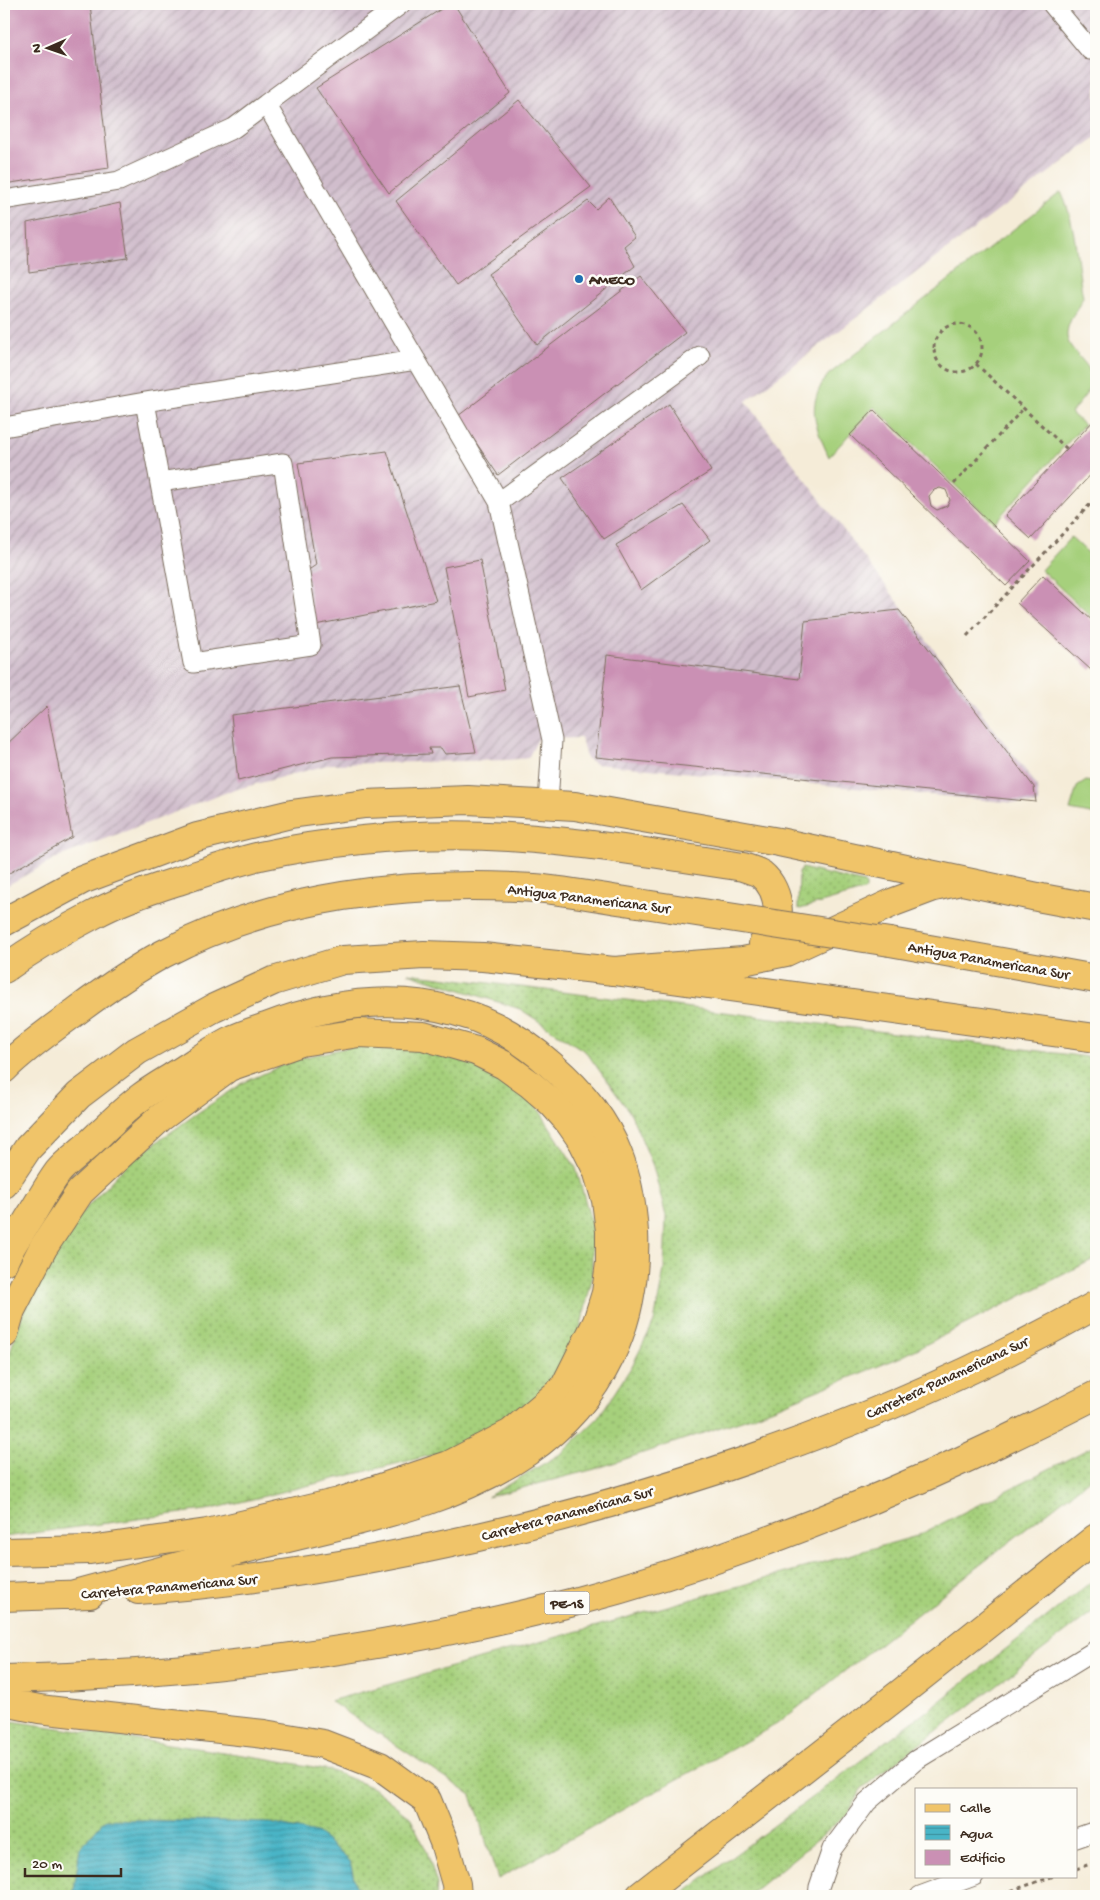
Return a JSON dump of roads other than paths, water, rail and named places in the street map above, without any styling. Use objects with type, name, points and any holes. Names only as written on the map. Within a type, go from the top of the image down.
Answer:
[{"type":"main road","points":[[4,922],[90,876],[197,837],[291,814],[365,804],[468,800],[575,806],[779,842],[1096,908]]},
{"type":"main road","points":[[4,969],[28,952],[94,914],[142,893],[203,872],[300,848],[364,840],[422,836],[508,837],[584,844],[742,867],[760,873],[772,886],[779,912],[776,926],[768,940],[743,962]]},
{"type":"main road","points":[[614,971],[743,962],[786,952],[894,902],[934,887],[963,881]]},
{"type":"main road","name":"Antigua Panamericana Sur","points":[[4,1069],[113,984],[164,954],[223,928],[280,910],[344,896],[412,889],[473,886],[535,888],[890,942],[1096,979]]},
{"type":"main road","points":[[4,1184],[28,1148],[79,1095],[136,1051],[214,1008],[273,981],[343,960],[424,955],[484,957],[614,971],[1096,1038]]},
{"type":"main road","points":[[4,1261],[60,1170],[140,1097],[232,1040],[294,1016],[328,1007],[364,1003],[417,1004],[456,1011],[486,1022],[515,1038],[552,1065],[584,1098],[602,1124],[617,1152],[627,1183],[633,1224],[632,1283],[626,1317],[617,1341],[599,1378],[578,1406],[555,1430],[526,1452],[465,1487],[433,1499],[336,1527],[275,1541],[71,1595]]},
{"type":"main road","points":[[4,1334],[11,1310],[43,1248],[80,1192],[160,1118],[229,1068],[302,1042],[359,1032],[423,1036],[476,1051],[504,1065],[537,1090],[569,1122],[583,1142],[597,1170],[606,1200],[610,1231],[610,1263],[606,1293],[598,1322],[564,1388],[511,1433],[449,1465],[330,1505],[207,1533],[90,1550],[4,1552]]},
{"type":"main road","name":"Carretera Panamericana Sur","points":[[4,1597],[71,1595],[240,1580],[384,1558],[630,1498],[724,1469],[803,1441],[890,1406],[953,1377],[1096,1305]]},
{"type":"main road","name":"PE-1S","points":[[4,1679],[128,1673],[297,1655],[383,1642],[478,1624],[570,1602],[710,1561],[875,1499],[960,1462],[1096,1395]]},
{"type":"main road","points":[[640,1896],[1096,1538]]},
{"type":"main road","points":[[4,1702],[39,1709],[274,1736],[323,1744],[380,1766],[426,1800],[444,1842],[456,1884],[457,1896]]},
{"type":"lane","points":[[4,200],[120,180],[234,128],[401,4]]},
{"type":"lane","points":[[1052,4],[1090,50],[1096,49]]},
{"type":"lane","points":[[266,104],[499,502],[552,740],[548,804]]},
{"type":"lane","points":[[499,502],[700,356]]},
{"type":"lane","points":[[4,427],[145,402],[416,360]]},
{"type":"lane","points":[[145,402],[193,664],[310,645],[283,463],[160,482]]},
{"type":"lane","points":[[818,1896],[819,1887],[832,1849],[867,1802],[916,1760],[1096,1650]]},
{"type":"lane","points":[[1078,1837],[1096,1831]]},
{"type":"lane","points":[[920,1896],[969,1878]]},
{"type":"water","points":[[105,1819],[270,1823],[317,1833],[350,1861],[358,1896],[73,1896],[80,1848]]},
{"type":"place","name":"AMECO","points":[[579,279]]}]
